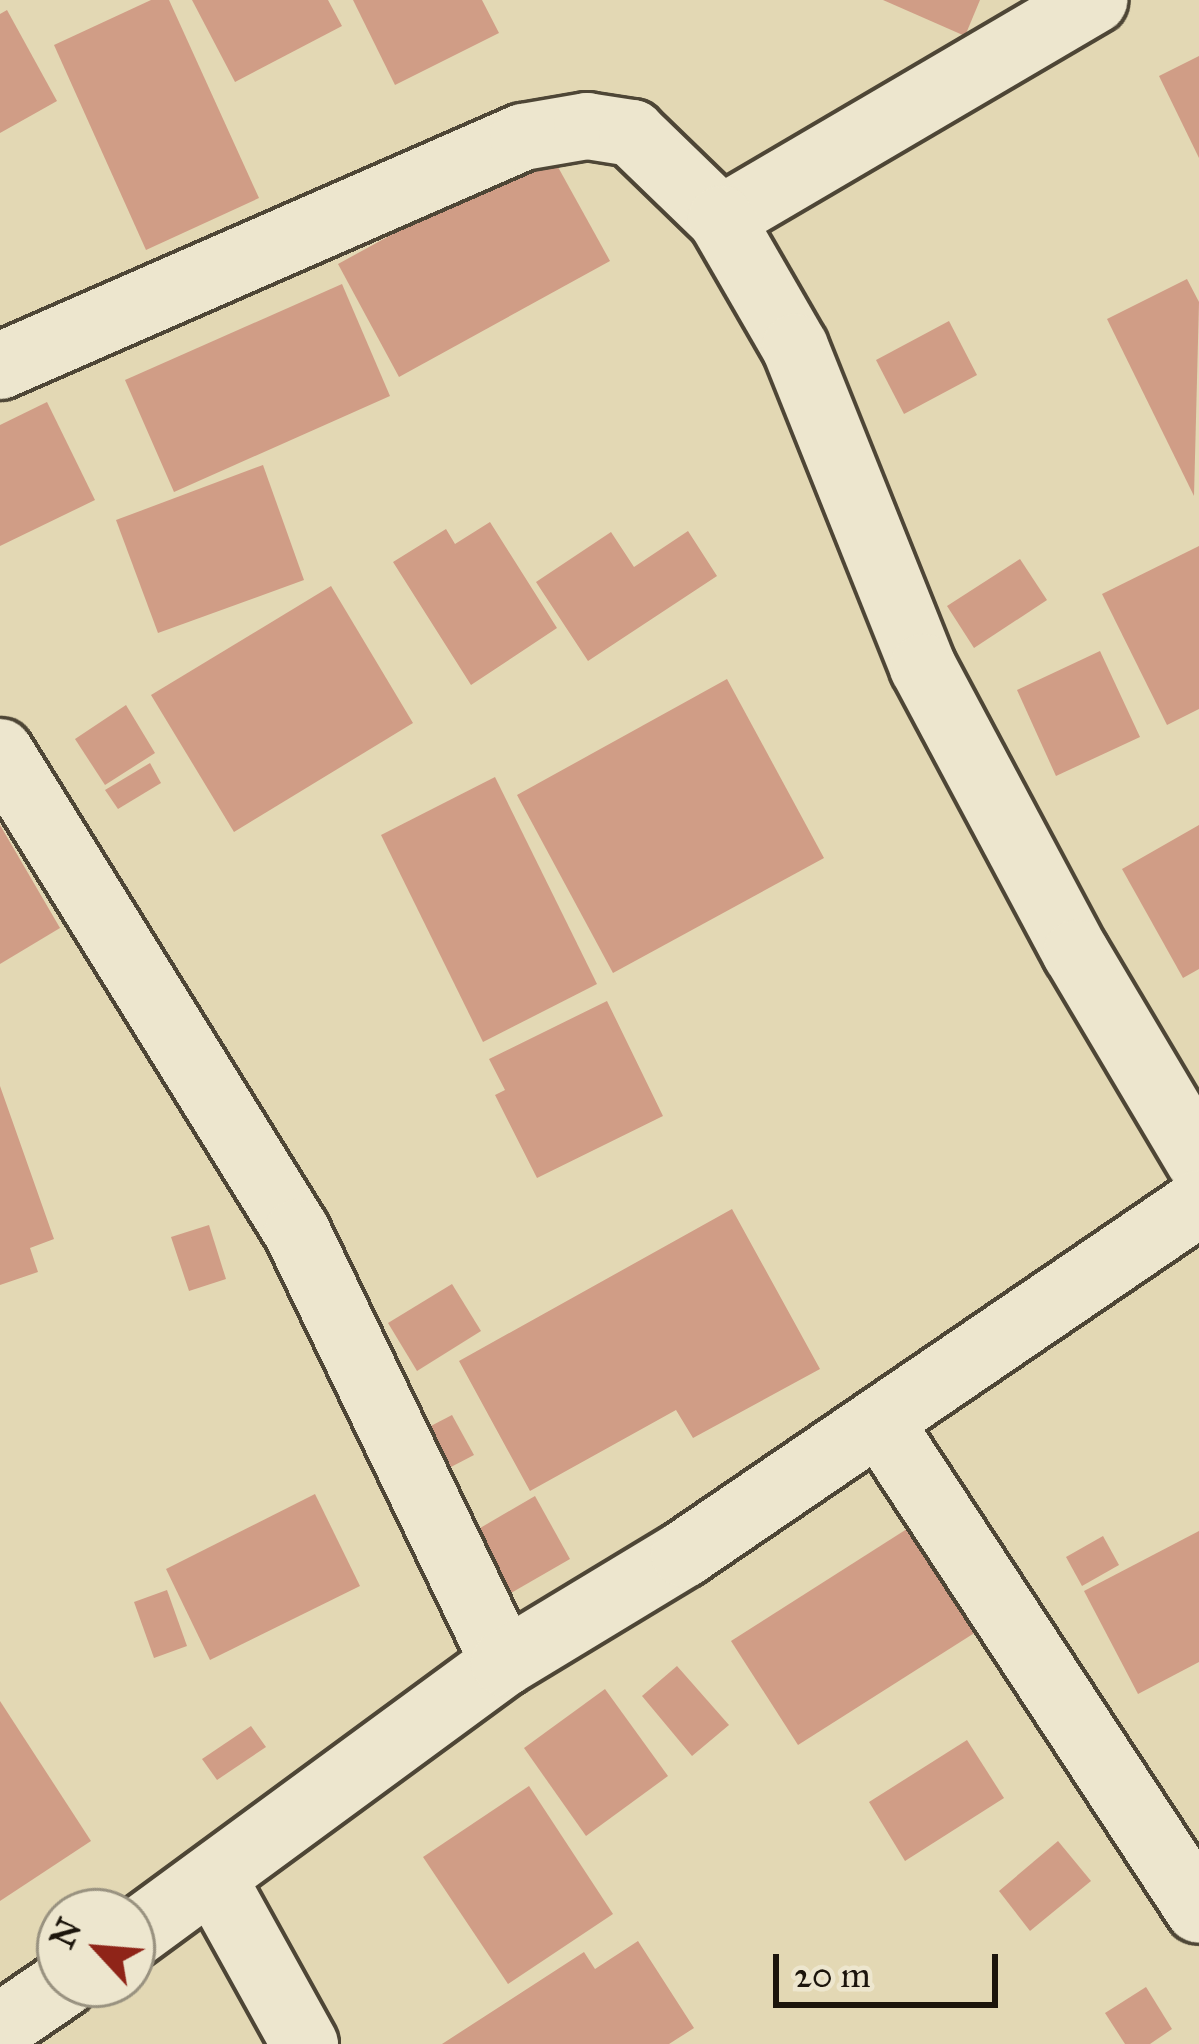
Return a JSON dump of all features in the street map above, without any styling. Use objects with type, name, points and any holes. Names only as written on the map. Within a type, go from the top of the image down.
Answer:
[{"type":"street","points":[[722,219],[1094,0]]},
{"type":"street","points":[[0,365],[524,137],[587,126],[632,133],[722,219],[795,347],[923,667],[1076,953],[1199,1160]]},
{"type":"street","points":[[0,752],[297,1232],[504,1663]]},
{"type":"street","points":[[156,1920],[504,1663],[879,1421],[1199,1202]]},
{"type":"street","points":[[879,1421],[1199,1910]]},
{"type":"street","points":[[214,1880],[305,2044]]},
{"type":"street","points":[[0,2027],[36,2002]]},
{"type":"building","points":[[151,0],[169,0],[259,198],[146,250],[54,45]]},
{"type":"building","points":[[192,0],[328,0],[342,26],[235,82]]},
{"type":"building","points":[[353,0],[482,0],[499,33],[395,85]]},
{"type":"building","points":[[883,0],[980,0],[965,36]]},
{"type":"building","points":[[7,10],[57,101],[0,133],[0,14]]},
{"type":"building","points":[[1199,56],[1199,158],[1159,76]]},
{"type":"building","points":[[548,149],[610,261],[399,377],[338,264]]},
{"type":"building","points":[[1187,279],[1199,302],[1194,496],[1107,319]]},
{"type":"building","points":[[342,284],[390,396],[174,492],[125,380]]},
{"type":"building","points":[[949,321],[977,375],[904,414],[876,360]]},
{"type":"building","points":[[47,402],[95,500],[0,546],[0,425]]},
{"type":"building","points":[[263,465],[304,580],[158,633],[116,520]]},
{"type":"building","points":[[490,522],[557,628],[471,685],[393,562],[446,529],[455,544]]},
{"type":"building","points":[[688,531],[717,576],[588,661],[536,582],[611,532],[634,567]]},
{"type":"building","points":[[1199,546],[1199,709],[1167,725],[1102,594]]},
{"type":"building","points":[[1020,559],[1047,600],[974,648],[947,606]]},
{"type":"building","points":[[331,586],[413,723],[234,832],[151,695]]},
{"type":"building","points":[[1100,651],[1140,737],[1056,776],[1017,690]]},
{"type":"building","points":[[727,679],[824,858],[613,973],[517,795]]},
{"type":"building","points":[[126,705],[155,753],[105,785],[75,739]]},
{"type":"building","points":[[150,763],[161,783],[118,809],[105,790]]},
{"type":"building","points":[[495,777],[597,984],[483,1042],[381,835]]},
{"type":"building","points":[[0,825],[60,928],[0,964]]},
{"type":"building","points":[[1199,825],[1199,969],[1183,978],[1122,869]]},
{"type":"building","points":[[607,1001],[663,1116],[537,1178],[495,1095],[505,1090],[489,1059]]},
{"type":"building","points":[[0,1086],[54,1239],[30,1248],[38,1272],[0,1285]]},
{"type":"building","points":[[732,1209],[820,1369],[693,1438],[676,1410],[530,1491],[459,1361]]},
{"type":"building","points":[[209,1225],[226,1279],[189,1291],[171,1237]]},
{"type":"building","points":[[452,1284],[481,1331],[417,1371],[388,1323]]},
{"type":"building","points":[[452,1415],[474,1455],[449,1468],[427,1428]]},
{"type":"building","points":[[315,1494],[360,1586],[210,1660],[166,1569]]},
{"type":"building","points":[[535,1496],[570,1559],[511,1593],[475,1531]]},
{"type":"building","points":[[910,1527],[976,1632],[798,1745],[731,1641]]},
{"type":"building","points":[[1199,1531],[1199,1662],[1138,1694],[1084,1591]]},
{"type":"building","points":[[1103,1536],[1119,1565],[1082,1586],[1066,1557]]},
{"type":"building","points":[[167,1590],[187,1646],[154,1658],[134,1602]]},
{"type":"building","points":[[677,1666],[729,1725],[692,1756],[642,1696]]},
{"type":"building","points":[[605,1689],[668,1776],[586,1836],[524,1748]]},
{"type":"building","points":[[0,1701],[91,1841],[0,1901]]},
{"type":"building","points":[[251,1726],[266,1747],[217,1780],[202,1759]]},
{"type":"building","points":[[967,1740],[1004,1798],[905,1861],[869,1802]]},
{"type":"building","points":[[529,1786],[613,1914],[508,1984],[423,1857]]},
{"type":"building","points":[[1058,1841],[1091,1881],[1030,1931],[999,1891]]},
{"type":"building","points":[[638,1941],[694,2028],[669,2044],[442,2044],[584,1952],[595,1969]]},
{"type":"building","points":[[1146,1987],[1172,2029],[1150,2044],[1125,2044],[1105,2013]]}]
